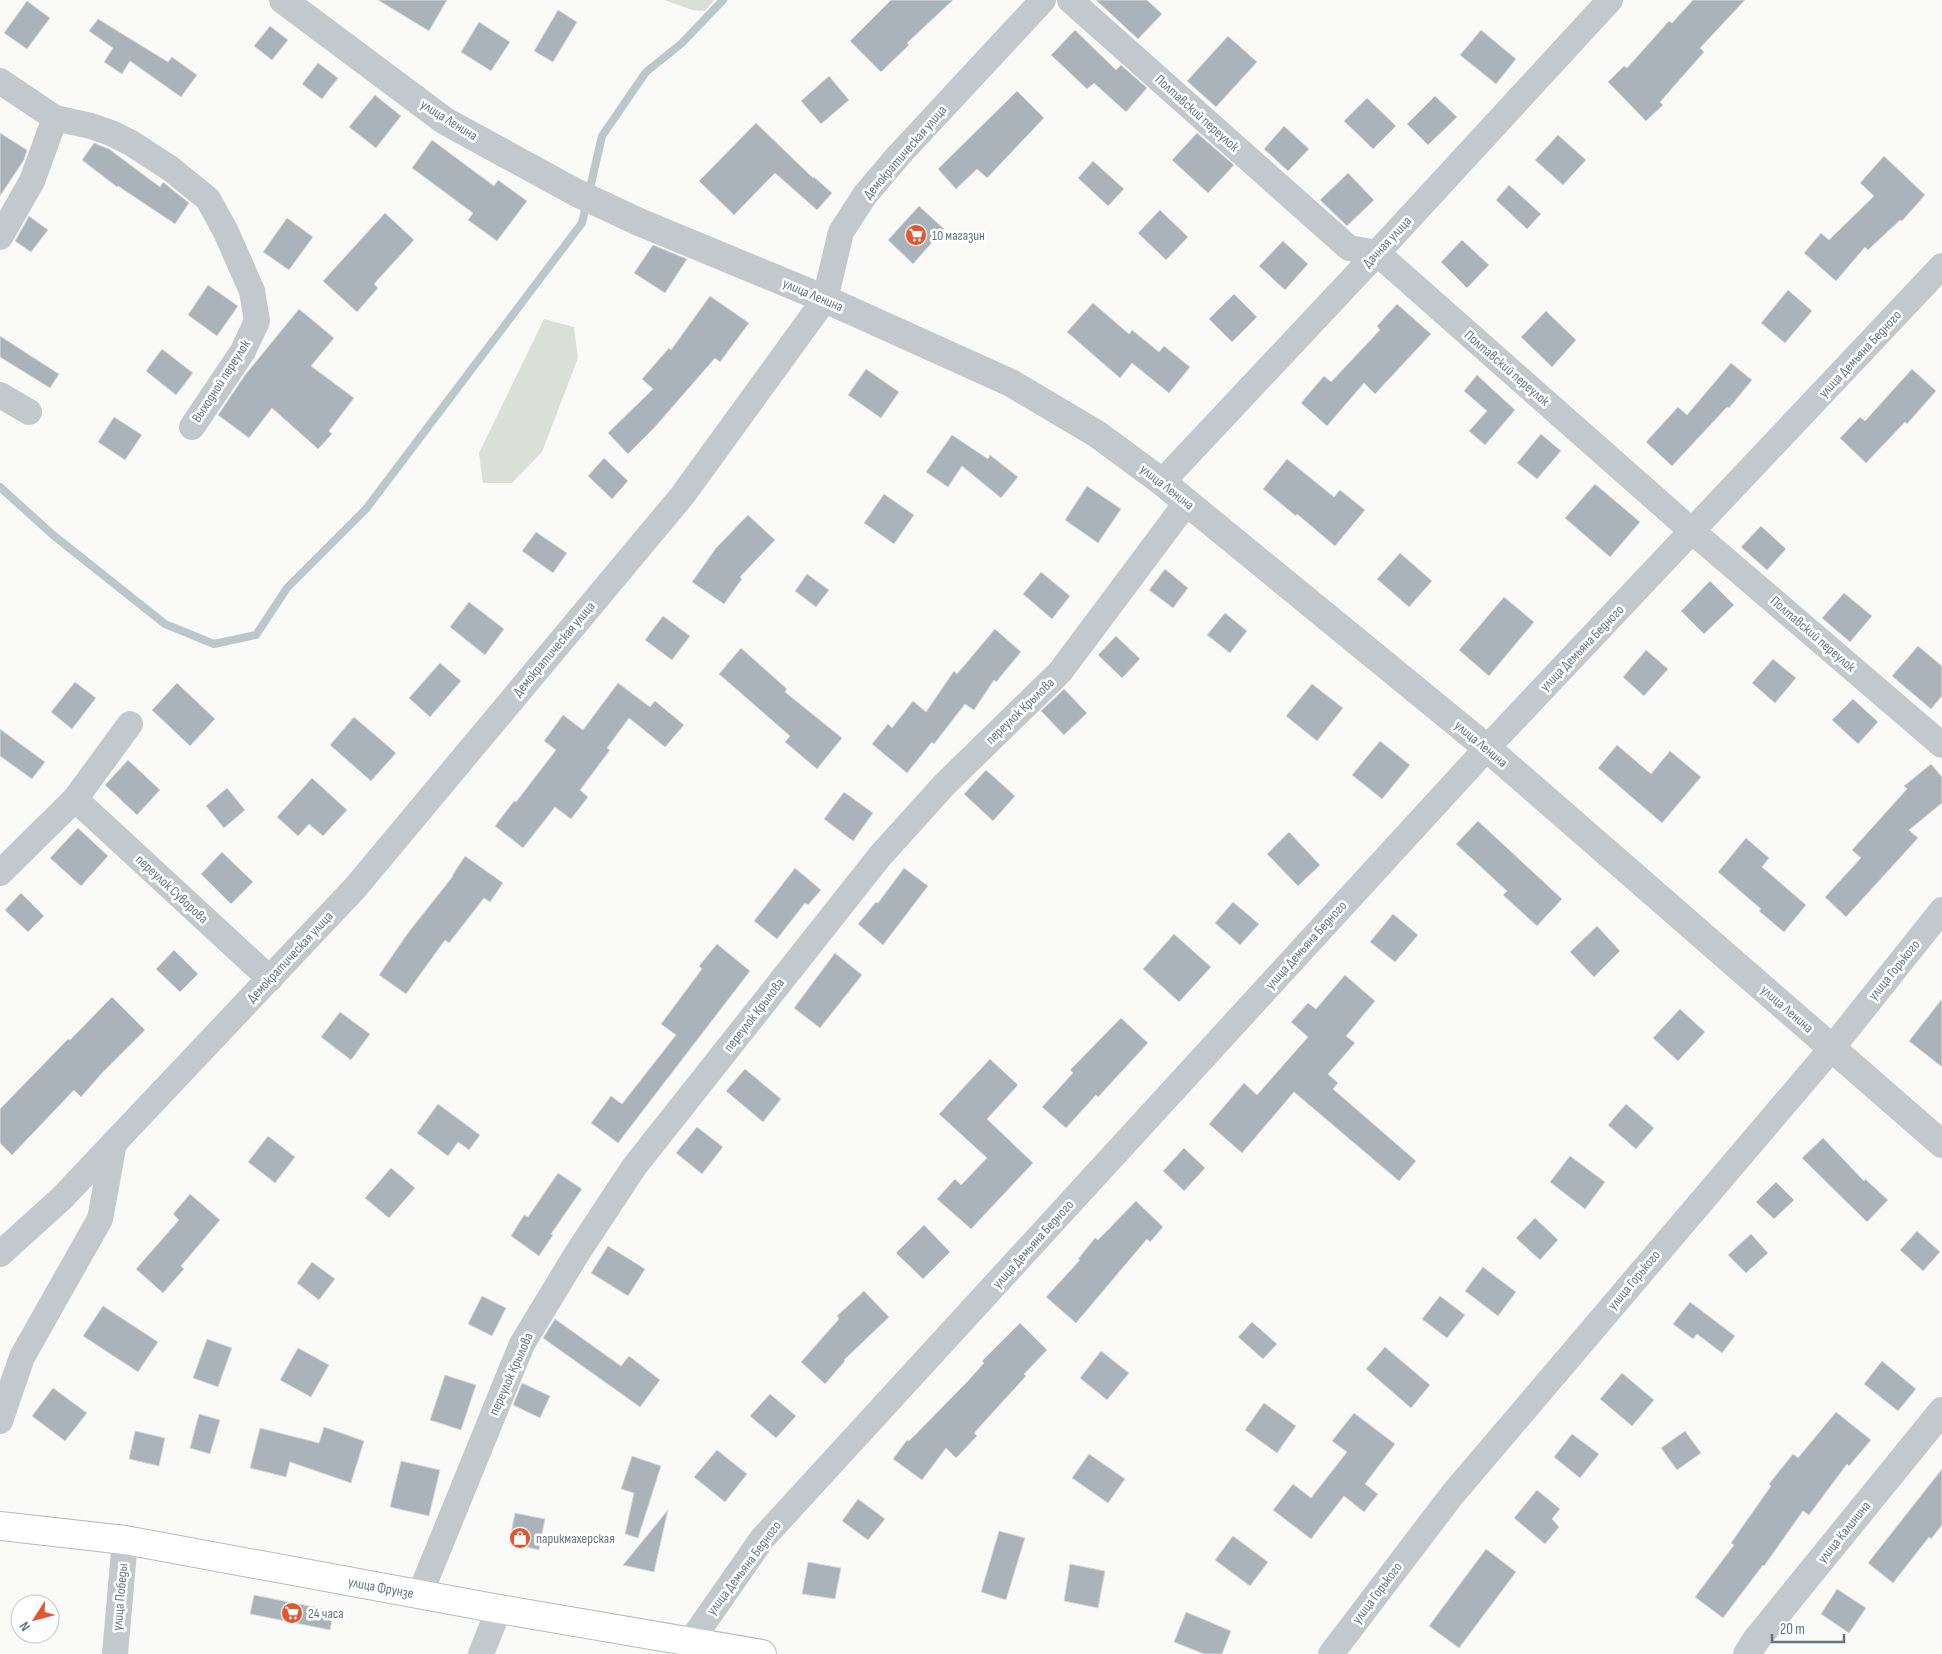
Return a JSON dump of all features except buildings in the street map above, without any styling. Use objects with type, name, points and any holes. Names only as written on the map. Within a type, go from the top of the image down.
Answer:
[{"type":"main road","name":"улица Фрунзе","points":[[0,1526],[125,1540],[705,1646],[762,1654]]},
{"type":"street","name":"улица Ленина","points":[[282,0],[445,121],[575,192],[826,299],[1011,383],[1097,434],[1187,502],[1487,748],[1942,1144]]},
{"type":"street","name":"Демократическая улица","points":[[0,1254],[62,1198],[354,888],[682,496],[826,299],[842,232],[865,195],[898,156],[1043,0]]},
{"type":"street","name":"Полтавский переулок","points":[[1070,0],[1349,248],[1377,253],[1693,532],[1942,745]]},
{"type":"street","name":"Дачная улица","points":[[1162,482],[1377,253],[1610,0]]},
{"type":"street","name":"Выходной переулок","points":[[0,81],[55,118],[91,126],[131,143],[171,169],[208,199],[226,232],[252,291],[257,321],[243,352],[192,427]]},
{"type":"street","points":[[0,237],[32,181],[55,118]]},
{"type":"street","name":"улица Демьяна Бедного","points":[[705,1646],[762,1540],[1487,748],[1693,532],[1942,266]]},
{"type":"street","points":[[0,395],[29,412]]},
{"type":"street","name":"переулок Крылова","points":[[420,1594],[522,1344],[576,1255],[634,1167],[880,856],[945,784],[1060,672],[1187,502]]},
{"type":"street","points":[[0,873],[75,799],[130,724]]},
{"type":"street","name":"переулок Суворова","points":[[75,799],[270,979]]},
{"type":"street","name":"улица Горького","points":[[1331,1654],[1452,1495],[1832,1048],[1942,910]]},
{"type":"street","points":[[0,1421],[22,1357],[100,1219],[114,1143]]},
{"type":"street","name":"улица Калинина","points":[[1747,1654],[1756,1640],[1942,1411]]},
{"type":"street","name":"улица Победы","points":[[115,1654],[125,1540]]},
{"type":"street","points":[[481,1654],[499,1609]]},
{"type":"shaded area","points":[[664,0],[714,0],[705,11],[692,10]]},
{"type":"shaded area","points":[[544,319],[574,327],[578,358],[542,452],[512,483],[483,483],[479,453]]},
{"type":"waterway","points":[[0,487],[53,535],[165,624],[214,644],[256,635],[287,588],[366,509],[582,223],[602,136],[646,72],[682,43],[723,0]]},
{"type":"place","name":"10 магазин","points":[[916,235]]},
{"type":"place","name":"парикмахерская","points":[[520,1538]]},
{"type":"place","name":"24 часа","points":[[292,1613]]}]
